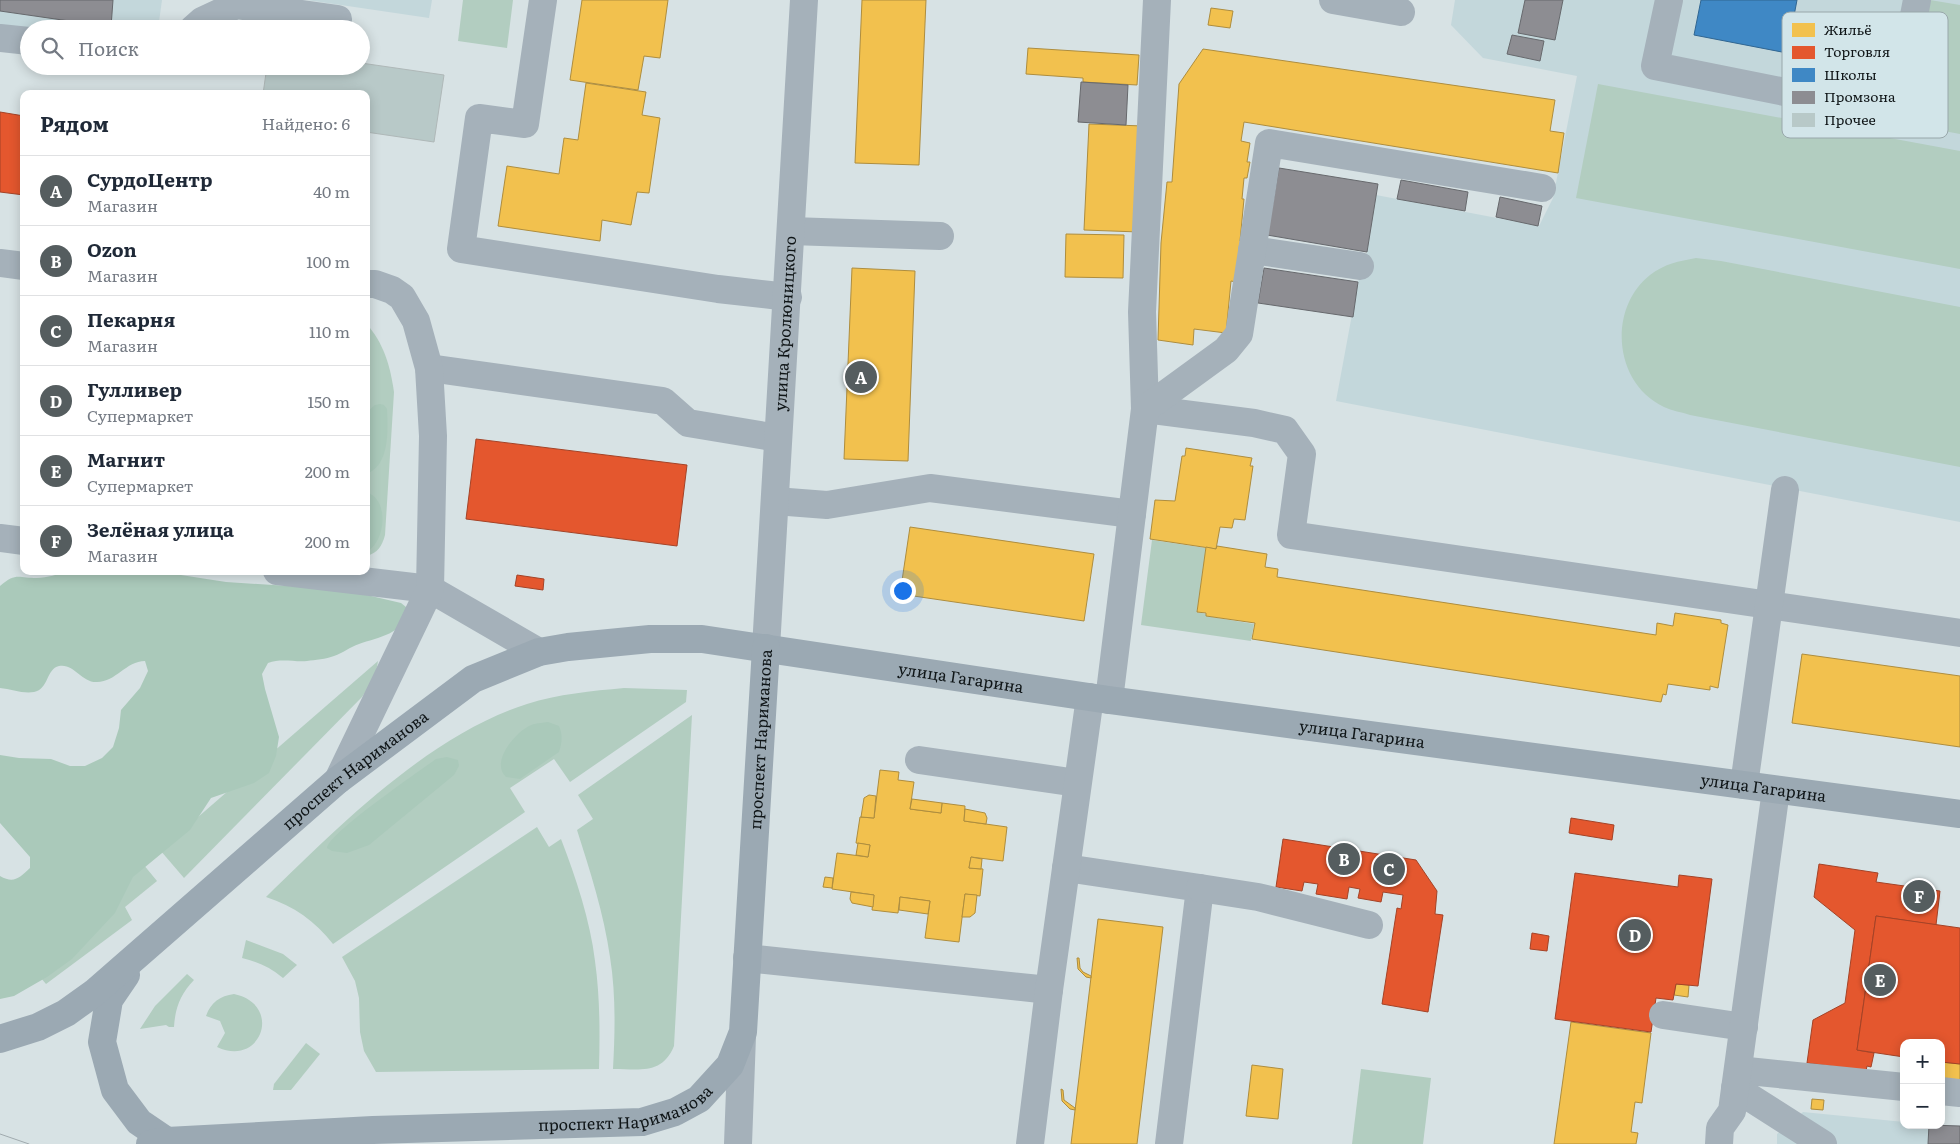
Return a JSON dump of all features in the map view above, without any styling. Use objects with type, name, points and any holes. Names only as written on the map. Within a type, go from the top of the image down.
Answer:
[{"type":"main road","name":"проспект Нариманова","points":[[0,1039],[38,1027],[66,1013],[94,993],[338,780],[473,679],[539,652],[582,644],[676,638],[702,639],[766,648],[742,1032],[730,1065],[699,1099],[675,1112],[642,1122],[373,1130],[161,1143]]},
{"type":"main road","name":"улица Гагарина","points":[[766,648],[1099,699],[1960,814]]},
{"type":"main road","points":[[143,949],[109,1000],[102,1042],[115,1090],[139,1122],[161,1143]]},
{"type":"street","points":[[543,0],[525,124],[480,118],[461,249],[709,288],[788,297]]},
{"type":"street","name":"улица Кролюницкого","points":[[766,648],[804,0]]},
{"type":"street","points":[[1030,1144],[1048,990],[1077,783],[1099,699],[1132,514],[1145,409],[1142,312],[1157,0]]},
{"type":"street","points":[[1333,0],[1401,12]]},
{"type":"street","points":[[1669,0],[1655,66],[1782,91]]},
{"type":"street","points":[[204,20],[236,5],[338,18]]},
{"type":"street","points":[[0,38],[20,40]]},
{"type":"street","points":[[1145,409],[1226,350],[1239,334],[1269,143],[1542,188]]},
{"type":"street","points":[[791,230],[940,236]]},
{"type":"street","points":[[1252,250],[1360,266]]},
{"type":"street","points":[[0,263],[20,266]]},
{"type":"street","points":[[338,780],[430,589],[433,436],[429,368],[416,321],[402,297],[392,290],[370,284]]},
{"type":"street","points":[[429,368],[663,401],[688,423],[778,438]]},
{"type":"street","points":[[1145,409],[1285,430],[1302,454],[1290,534],[1960,633]]},
{"type":"street","points":[[775,502],[827,505],[930,488],[1132,514]]},
{"type":"street","points":[[1744,785],[1785,490]]},
{"type":"street","points":[[0,538],[20,540]]},
{"type":"street","points":[[311,575],[430,589],[539,652]]},
{"type":"street","points":[[920,760],[1077,783]]},
{"type":"street","points":[[1719,1144],[1720,1128],[1732,1111],[1776,790]]},
{"type":"street","points":[[1066,868],[1258,897],[1369,925]]},
{"type":"street","points":[[1169,1144],[1200,888]]},
{"type":"street","points":[[746,958],[1048,990]]},
{"type":"street","points":[[1663,1016],[1744,1027]]},
{"type":"street","points":[[738,1144],[742,1032]]},
{"type":"street","points":[[1737,1079],[1900,1087]]},
{"type":"street","points":[[1737,1079],[1823,1144]]},
{"type":"street","points":[[1945,1091],[1960,1093]]},
{"type":"shaded area","points":[[0,0],[162,0],[159,20],[20,20],[20,28],[0,26]]},
{"type":"shaded area","points":[[307,0],[432,0],[429,18]]},
{"type":"shaded area","points":[[1455,0],[1960,0],[1960,522],[1336,401],[1358,282],[1367,252],[1376,195],[1539,226],[1553,198],[1577,76],[1483,58],[1451,25]]},
{"type":"shaded area","points":[[1803,1112],[1900,1122],[1900,1129],[1945,1129],[1945,1126],[1960,1126],[1960,1144],[1777,1144],[1777,1134]]},
{"type":"green space","points":[[463,0],[513,0],[507,48],[458,41]]},
{"type":"green space","points":[[1930,0],[1960,5],[1960,134],[1948,132],[1948,12],[1928,12]]},
{"type":"green space","points":[[1598,84],[1782,118],[1782,138],[1890,138],[1960,151],[1960,269],[1576,198]]},
{"type":"green space","points":[[1696,258],[1721,261],[1960,307],[1960,467],[1690,415],[1664,407],[1647,396],[1635,381],[1626,364],[1622,345],[1622,326],[1627,307],[1636,289],[1655,271],[1684,260]]},
{"type":"green space","points":[[370,328],[382,347],[394,392],[385,535],[379,548],[370,554]]},
{"type":"green space","points":[[375,405],[384,405],[387,409],[388,427],[386,446],[380,463],[370,472],[370,409]]},
{"type":"green space","points":[[370,494],[379,503],[382,511],[381,530],[373,547],[370,549]]},
{"type":"green space","points":[[1152,540],[1206,548],[1197,612],[1206,614],[1206,616],[1254,624],[1251,641],[1141,625]]},
{"type":"green space","points":[[181,575],[226,582],[354,592],[401,603],[406,607],[405,616],[397,629],[334,656],[307,661],[282,660],[268,663],[262,674],[279,737],[276,756],[269,773],[254,783],[211,798],[190,830],[133,877],[115,913],[72,959],[47,977],[14,996],[0,999],[0,876],[9,880],[16,879],[30,868],[30,857],[0,823],[0,755],[19,758],[51,759],[70,766],[85,766],[102,758],[113,747],[119,728],[121,710],[140,688],[148,671],[145,661],[138,662],[110,679],[97,682],[87,680],[69,667],[59,666],[52,671],[42,687],[34,692],[21,692],[0,688],[0,586],[14,577],[41,578],[53,576]]},
{"type":"green space","points":[[378,661],[375,678],[362,697],[184,878],[160,850]]},
{"type":"green space","points":[[624,688],[687,690],[686,702],[570,782],[554,759],[510,788],[525,812],[333,944],[319,928],[303,915],[286,905],[266,897],[354,813],[420,760],[455,737],[491,718],[527,704],[563,695]]},
{"type":"green space","points":[[692,715],[674,1046],[669,1055],[657,1066],[641,1069],[613,1069],[614,1013],[610,957],[592,877],[577,830],[593,819],[578,795]]},
{"type":"green space","points":[[548,722],[559,726],[562,739],[559,752],[520,779],[506,777],[502,771],[501,764],[511,741],[529,726]]},
{"type":"green space","points":[[447,757],[458,760],[459,766],[454,775],[369,845],[347,853],[332,851],[327,848],[342,830],[376,803],[436,759]]},
{"type":"green space","points":[[537,827],[549,847],[561,839],[586,915],[597,974],[599,1069],[376,1072],[364,1051],[360,1032],[359,998],[355,981],[342,957]]},
{"type":"green space","points":[[143,864],[157,881],[125,907],[132,920],[46,984],[41,978]]},
{"type":"green space","points":[[246,940],[283,954],[297,965],[283,978],[264,965],[242,958]]},
{"type":"green space","points":[[187,974],[194,980],[180,1001],[174,1027],[166,1025],[140,1029],[155,1006]]},
{"type":"green space","points":[[234,994],[249,1000],[258,1009],[262,1021],[261,1032],[255,1042],[246,1049],[233,1051],[217,1047],[225,1033],[220,1021],[206,1016],[217,1000]]},
{"type":"green space","points":[[306,1043],[320,1054],[291,1090],[273,1090],[274,1084]]},
{"type":"green space","points":[[1361,1069],[1431,1078],[1423,1144],[1352,1144]]},
{"type":"building: Жильё","points":[[582,0],[668,0],[660,58],[644,56],[638,90],[570,80]]},
{"type":"building: Жильё","points":[[862,0],[926,0],[919,165],[855,163]]},
{"type":"building: Жильё","points":[[1211,8],[1233,11],[1230,28],[1208,25]]},
{"type":"building: Жильё","points":[[1028,48],[1139,55],[1137,85],[1083,82],[1083,78],[1026,74]]},
{"type":"building: Жильё","points":[[1203,49],[1555,100],[1550,131],[1564,133],[1558,173],[1244,122],[1241,141],[1250,143],[1247,162],[1250,162],[1247,178],[1244,178],[1241,241],[1236,282],[1231,281],[1226,333],[1194,329],[1193,345],[1158,340],[1161,243],[1167,182],[1172,182],[1179,84]]},
{"type":"building: Жильё","points":[[586,83],[646,92],[642,115],[660,118],[649,193],[637,192],[631,225],[602,220],[600,241],[498,226],[507,166],[559,174],[564,138],[578,140]]},
{"type":"building: Жильё","points":[[1089,124],[1143,126],[1139,232],[1084,230]]},
{"type":"building: Жильё","points":[[1066,234],[1124,235],[1123,278],[1065,277]]},
{"type":"building: Жильё","points":[[852,268],[915,271],[908,461],[844,459]]},
{"type":"building: Жильё","points":[[1186,448],[1252,458],[1250,466],[1253,466],[1245,520],[1234,519],[1232,528],[1220,527],[1216,549],[1150,539],[1155,500],[1175,501],[1182,456],[1185,456]]},
{"type":"building: Жильё","points":[[910,527],[1094,554],[1084,621],[900,594]]},
{"type":"building: Жильё","points":[[1217,546],[1267,554],[1265,567],[1278,569],[1277,577],[1656,635],[1657,623],[1673,626],[1675,613],[1721,620],[1721,623],[1728,625],[1718,688],[1710,686],[1710,690],[1668,684],[1666,695],[1663,694],[1661,702],[1252,639],[1255,623],[1206,616],[1206,613],[1197,612],[1206,547],[1216,549]]},
{"type":"building: Жильё","points":[[1802,654],[1960,676],[1960,747],[1792,723]]},
{"type":"building: Жильё","points":[[880,770],[899,772],[898,780],[914,782],[910,809],[941,813],[942,803],[965,806],[964,821],[1007,827],[1003,861],[971,857],[969,868],[983,869],[980,896],[965,894],[959,942],[925,938],[930,901],[900,897],[898,913],[872,910],[874,895],[832,889],[837,853],[868,857],[870,845],[856,843],[860,817],[874,818]]},
{"type":"building: Жильё","points":[[869,795],[876,796],[874,818],[861,817],[864,798]]},
{"type":"building: Жильё","points":[[912,799],[942,803],[941,813],[910,809]]},
{"type":"building: Жильё","points":[[965,809],[985,813],[987,818],[986,824],[964,821]]},
{"type":"building: Жильё","points":[[858,843],[870,845],[868,857],[856,855]]},
{"type":"building: Жильё","points":[[971,857],[982,859],[981,869],[969,868]]},
{"type":"building: Жильё","points":[[825,877],[833,878],[832,888],[823,887]]},
{"type":"building: Жильё","points":[[851,892],[874,895],[873,907],[852,903],[850,899]]},
{"type":"building: Жильё","points":[[965,894],[977,895],[975,913],[970,917],[962,917]]},
{"type":"building: Жильё","points":[[900,897],[930,901],[928,914],[899,910]]},
{"type":"building: Жильё","points":[[1098,919],[1163,927],[1137,1144],[1071,1144]]},
{"type":"building: Жильё","points":[[1077,958],[1079,958],[1080,968],[1091,978],[1086,977],[1078,969]]},
{"type":"building: Жильё","points":[[1676,984],[1689,985],[1688,997],[1674,995]]},
{"type":"building: Жильё","points":[[1571,1022],[1651,1033],[1642,1103],[1635,1102],[1631,1132],[1638,1133],[1636,1144],[1554,1144]]},
{"type":"building: Жильё","points":[[1945,1062],[1960,1064],[1960,1084],[1945,1082]]},
{"type":"building: Жильё","points":[[1252,1065],[1283,1069],[1278,1119],[1246,1116]]},
{"type":"building: Жильё","points":[[1061,1089],[1063,1090],[1064,1100],[1075,1110],[1070,1109],[1062,1101]]},
{"type":"building: Жильё","points":[[1812,1099],[1824,1100],[1823,1110],[1811,1109]]},
{"type":"building: Торговля","points":[[0,112],[20,115],[20,194],[0,192]]},
{"type":"building: Торговля","points":[[476,439],[687,465],[677,546],[466,519]]},
{"type":"building: Торговля","points":[[517,575],[544,579],[543,590],[515,586]]},
{"type":"building: Торговля","points":[[1571,818],[1614,825],[1612,840],[1569,833]]},
{"type":"building: Торговля","points":[[1283,839],[1416,860],[1437,891],[1435,914],[1443,915],[1428,1012],[1382,1004],[1397,908],[1401,909],[1403,895],[1383,892],[1381,902],[1358,898],[1360,889],[1349,887],[1347,899],[1316,894],[1318,884],[1304,882],[1302,891],[1276,887]]},
{"type":"building: Торговля","points":[[1819,864],[1878,873],[1876,882],[1940,891],[1936,925],[1876,916],[1857,1050],[1874,1053],[1871,1067],[1867,1066],[1866,1071],[1807,1063],[1813,1020],[1845,1003],[1855,930],[1814,897]]},
{"type":"building: Торговля","points":[[1575,873],[1678,887],[1679,875],[1712,879],[1698,986],[1676,984],[1673,1000],[1656,998],[1651,1032],[1555,1019]]},
{"type":"building: Торговля","points":[[1876,916],[1960,928],[1960,1064],[1945,1062],[1945,1039],[1900,1039],[1900,1056],[1857,1050]]},
{"type":"building: Торговля","points":[[1532,933],[1549,936],[1547,951],[1530,949]]},
{"type":"building: Школы","points":[[1701,0],[1797,0],[1795,12],[1782,12],[1782,52],[1694,35]]},
{"type":"building: Промзона","points":[[0,0],[113,0],[112,20],[62,20],[0,11]]},
{"type":"building: Промзона","points":[[1525,0],[1563,0],[1555,40],[1518,33]]},
{"type":"building: Промзона","points":[[1512,35],[1544,41],[1540,61],[1507,54]]},
{"type":"building: Промзона","points":[[1081,82],[1128,85],[1126,125],[1078,122]]},
{"type":"building: Промзона","points":[[1279,168],[1378,184],[1367,252],[1267,235]]},
{"type":"building: Промзона","points":[[1401,180],[1468,192],[1465,211],[1397,199]]},
{"type":"building: Промзона","points":[[1500,197],[1542,206],[1538,226],[1496,217]]},
{"type":"building: Промзона","points":[[1264,268],[1358,282],[1353,317],[1258,303]]},
{"type":"building: Промзона","points":[[1945,1126],[1960,1126],[1960,1144],[1928,1144],[1929,1129],[1945,1129]]},
{"type":"building: Прочее","points":[[370,64],[444,75],[434,142],[370,133],[370,90],[264,90],[266,75],[370,75]]},
{"type":"tram line","points":[[0,1134],[29,1144]]},
{"type":"place","name":"СурдоЦентр","points":[[861,377]]},
{"type":"place","name":"Ozon","points":[[1344,859]]},
{"type":"place","name":"Пекарня","points":[[1389,869]]},
{"type":"place","name":"Зелёная улица","points":[[1919,896]]},
{"type":"place","name":"Гулливер","points":[[1635,935]]},
{"type":"place","name":"Магнит","points":[[1880,980]]}]
